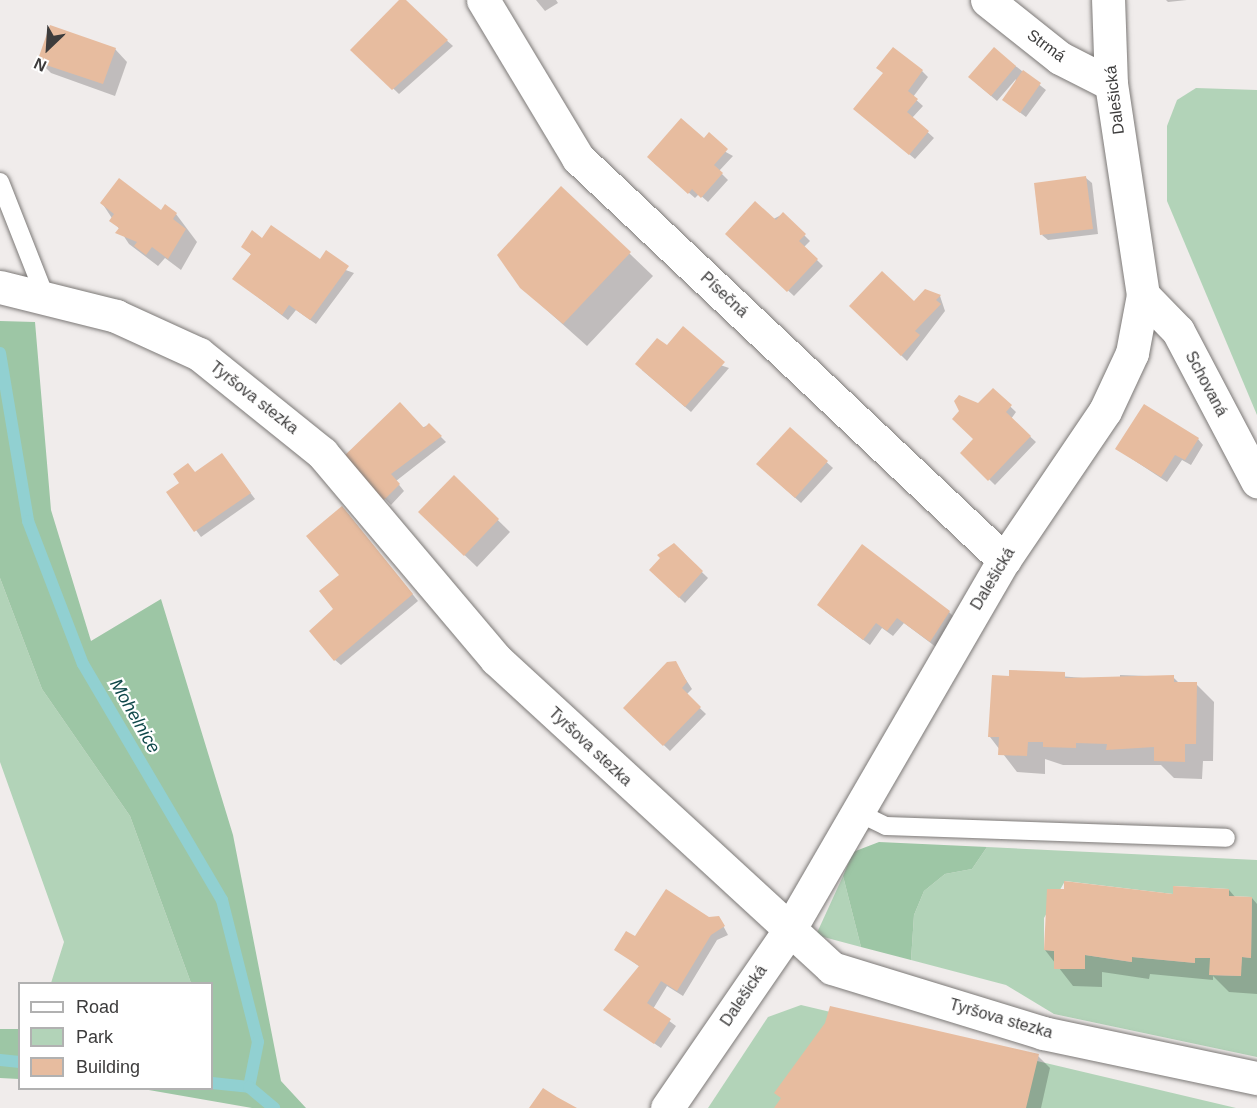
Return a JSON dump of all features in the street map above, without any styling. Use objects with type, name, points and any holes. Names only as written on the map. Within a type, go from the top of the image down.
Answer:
[{"type":"street","name":"Písečná","points":[[483,0],[578,158],[1004,560]]},
{"type":"street","name":"Strmá","points":[[987,0],[1060,58],[1111,84]]},
{"type":"street","name":"Dalešická","points":[[667,1108],[788,932],[1004,560],[1105,411],[1132,353],[1143,295],[1111,84],[1108,0]]},
{"type":"street","name":"Tyršova stezka","points":[[0,287],[45,296],[116,316],[199,354],[322,453],[496,658],[788,932],[843,971],[1043,1033],[1257,1078]]},
{"type":"street","name":"Schovaná","points":[[1143,295],[1178,331],[1257,481]]},
{"type":"lane","points":[[0,182],[45,296]]},
{"type":"lane","points":[[857,812],[886,825],[1226,838]]},
{"type":"green space","points":[[1196,88],[1257,90],[1257,415],[1167,201],[1167,126],[1177,100]]},
{"type":"green space","points":[[0,321],[35,322],[51,510],[91,641],[161,599],[233,835],[281,1081],[306,1108],[252,1108],[149,1090],[213,1090],[213,982],[191,982],[130,816],[42,689],[0,578]]},
{"type":"green space","points":[[0,578],[42,689],[130,816],[191,982],[51,982],[64,942],[0,762]]},
{"type":"green space","points":[[879,842],[987,847],[972,869],[945,874],[924,891],[914,915],[911,960],[861,947],[843,876],[853,852]]},
{"type":"green space","points":[[987,847],[1257,860],[1257,1057],[1054,1014],[1006,985],[911,960],[914,915],[924,891],[945,874],[972,869]],"holes":[[[1065,881],[1173,894],[1174,886],[1229,889],[1229,896],[1252,897],[1251,958],[1242,957],[1240,976],[1210,975],[1210,958],[1195,958],[1195,963],[1132,957],[1131,962],[1085,955],[1085,969],[1054,969],[1054,951],[1044,950],[1044,918]]]},
{"type":"green space","points":[[843,876],[861,947],[816,935]]},
{"type":"green space","points":[[801,1005],[1236,1108],[708,1108],[768,1017]]},
{"type":"green space","points":[[0,1029],[18,1029],[18,1079],[0,1078]]},
{"type":"building","points":[[399,0],[406,0],[448,40],[392,90],[350,50]]},
{"type":"building","points":[[50,25],[116,48],[103,84],[37,62]]},
{"type":"building","points":[[893,47],[923,70],[908,91],[918,99],[907,112],[929,131],[909,155],[853,109],[883,73],[876,68]]},
{"type":"building","points":[[994,47],[1016,66],[991,96],[968,77]]},
{"type":"building","points":[[1023,70],[1041,83],[1020,113],[1002,100]]},
{"type":"building","points":[[681,118],[704,138],[709,132],[728,149],[714,165],[723,173],[701,198],[692,189],[688,194],[647,157]]},
{"type":"building","points":[[1086,176],[1093,229],[1040,235],[1034,183]]},
{"type":"building","points":[[119,178],[161,210],[165,204],[177,213],[173,219],[186,229],[168,259],[152,247],[146,255],[134,246],[137,242],[115,233],[119,228],[109,221],[114,214],[100,203]]},
{"type":"building","points":[[561,186],[631,252],[563,324],[520,288],[497,255]]},
{"type":"building","points":[[755,201],[776,220],[783,212],[806,234],[799,241],[818,259],[787,292],[725,234]]},
{"type":"building","points":[[271,225],[320,259],[326,250],[349,266],[310,320],[289,305],[282,315],[232,279],[251,254],[241,247],[252,230],[262,238]]},
{"type":"building","points":[[882,271],[914,301],[925,289],[941,295],[936,300],[941,304],[915,331],[920,335],[901,356],[849,306]]},
{"type":"building","points":[[683,326],[725,362],[685,407],[635,364],[657,338],[667,345]]},
{"type":"building","points":[[993,388],[1012,405],[1006,412],[1031,436],[988,481],[960,453],[973,439],[952,419],[959,411],[954,401],[959,395],[978,403]]},
{"type":"building","points":[[400,402],[424,428],[429,423],[442,436],[391,474],[400,484],[384,500],[342,458]]},
{"type":"building","points":[[1144,404],[1199,438],[1185,460],[1175,455],[1161,477],[1115,449]]},
{"type":"building","points":[[790,427],[828,461],[795,498],[756,464]]},
{"type":"building","points":[[222,453],[251,493],[194,532],[166,492],[179,483],[173,474],[188,463],[195,472]]},
{"type":"building","points":[[454,475],[499,519],[464,556],[418,512]]},
{"type":"building","points":[[342,506],[413,594],[334,661],[309,631],[333,609],[319,591],[339,575],[306,536]]},
{"type":"building","points":[[674,543],[703,571],[679,598],[649,570],[660,558],[657,555]]},
{"type":"building","points":[[862,544],[950,611],[930,642],[897,618],[887,631],[876,623],[863,640],[817,605]]},
{"type":"building","points":[[676,661],[687,682],[682,688],[701,707],[663,746],[623,708],[667,662]]},
{"type":"building","points":[[1009,670],[1065,672],[1065,678],[1174,675],[1174,682],[1197,682],[1196,744],[1185,744],[1185,762],[1154,761],[1154,747],[1106,750],[1107,744],[1076,743],[1076,748],[1043,747],[1043,742],[1028,742],[1027,756],[998,755],[999,737],[988,737],[992,675],[1009,676]]},
{"type":"building","points":[[1064,881],[1173,894],[1173,886],[1229,889],[1229,896],[1252,897],[1251,958],[1242,957],[1241,976],[1209,975],[1210,958],[1195,958],[1195,963],[1132,957],[1132,962],[1085,955],[1085,969],[1054,969],[1054,951],[1044,950],[1047,889],[1064,889]]},
{"type":"building","points":[[666,889],[709,917],[719,916],[725,926],[711,935],[677,991],[661,981],[647,1003],[671,1019],[654,1044],[603,1010],[639,966],[614,950],[626,931],[635,936]]},
{"type":"building","points":[[830,1006],[1039,1054],[1026,1108],[774,1108],[781,1098],[774,1093],[825,1023]]},
{"type":"building","points":[[543,1088],[557,1097],[577,1108],[529,1108]]},
{"type":"waterway","name":"Mohelnice","points":[[0,353],[28,521],[83,664],[222,900],[258,1042],[249,1087]]},
{"type":"waterway","points":[[0,1060],[18,1062]]},
{"type":"waterway","name":"Mohelnice","points":[[213,1083],[249,1087],[274,1108]]}]
